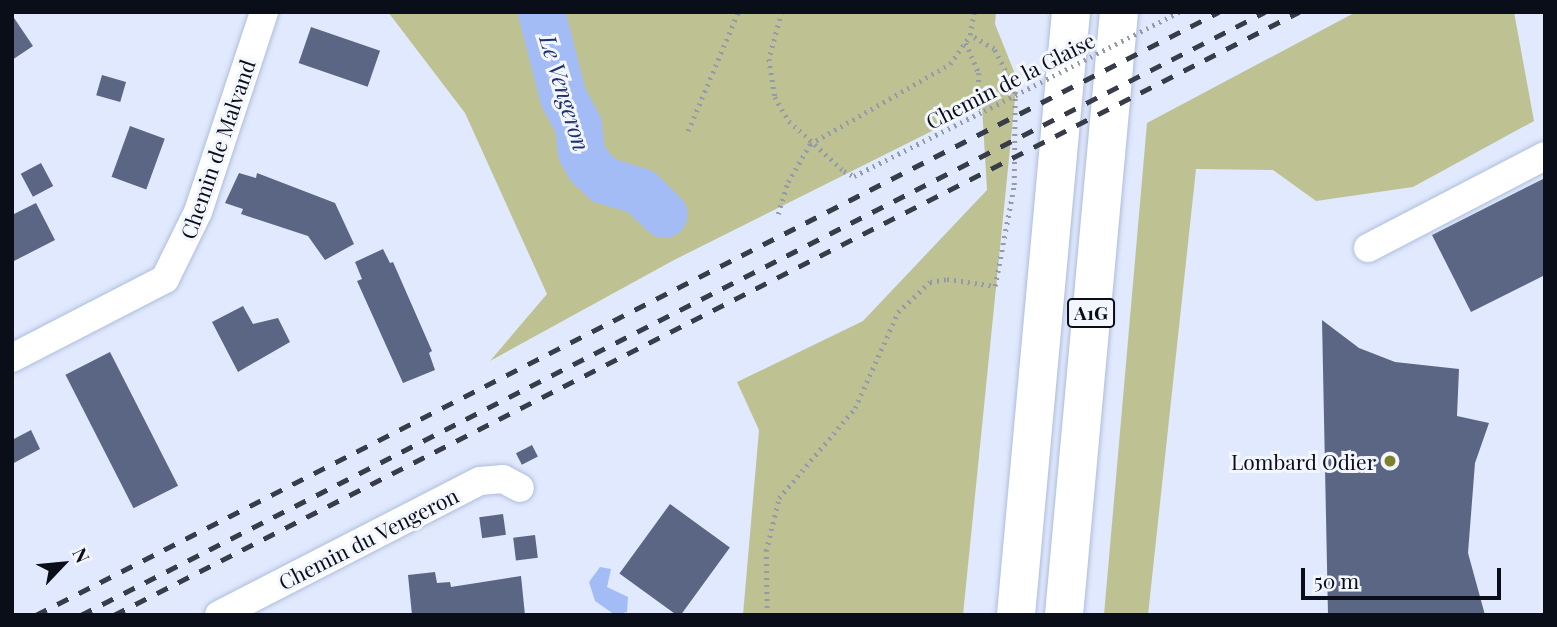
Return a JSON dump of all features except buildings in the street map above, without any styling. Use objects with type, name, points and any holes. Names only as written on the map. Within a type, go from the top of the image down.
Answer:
[{"type":"highway","name":"A1G","points":[[1016,615],[1071,12]]},
{"type":"highway","name":"A1G","points":[[1064,615],[1119,12]]},
{"type":"street","name":"Chemin de Malvand","points":[[12,358],[165,279],[198,212],[264,12]]},
{"type":"street","points":[[1368,248],[1545,156]]},
{"type":"street","name":"Chemin du Vengeron","points":[[219,615],[480,481],[503,480],[520,488]]},
{"type":"path","points":[[688,131],[738,12]]},
{"type":"path","points":[[782,12],[769,75],[789,121],[810,144]]},
{"type":"path","points":[[778,214],[788,182],[810,144],[934,77],[966,43],[970,36],[974,12]]},
{"type":"path","name":"Chemin de la Glaise","points":[[810,144],[854,176],[1179,12]]},
{"type":"path","points":[[767,615],[766,551],[779,498],[855,408],[898,312],[930,282],[947,279],[995,286],[1014,185],[1015,89],[994,50],[970,36]]},
{"type":"path","points":[[966,43],[979,73],[978,114]]},
{"type":"green space","points":[[388,12],[996,12],[995,24],[1017,79],[963,615],[743,615],[759,430],[737,382],[863,321],[987,190],[982,106],[674,260],[490,361],[547,294],[465,113]]},
{"type":"green space","points":[[1356,12],[1514,12],[1534,121],[1413,187],[1316,201],[1273,170],[1196,169],[1148,615],[1104,615],[1147,123]]},
{"type":"water","points":[[600,567],[611,569],[607,587],[628,597],[627,612],[615,615],[595,601],[589,582]]},
{"type":"waterway","name":"Le Vengeron","points":[[541,12],[563,97],[578,125],[581,152],[589,166],[604,180],[640,191],[664,214]]},
{"type":"railway","points":[[36,615],[1219,12]]},
{"type":"railway","points":[[81,615],[1265,12]]},
{"type":"railway","points":[[114,615],[1299,12]]},
{"type":"place","name":"Lombard Odier","points":[[1390,461]]}]
